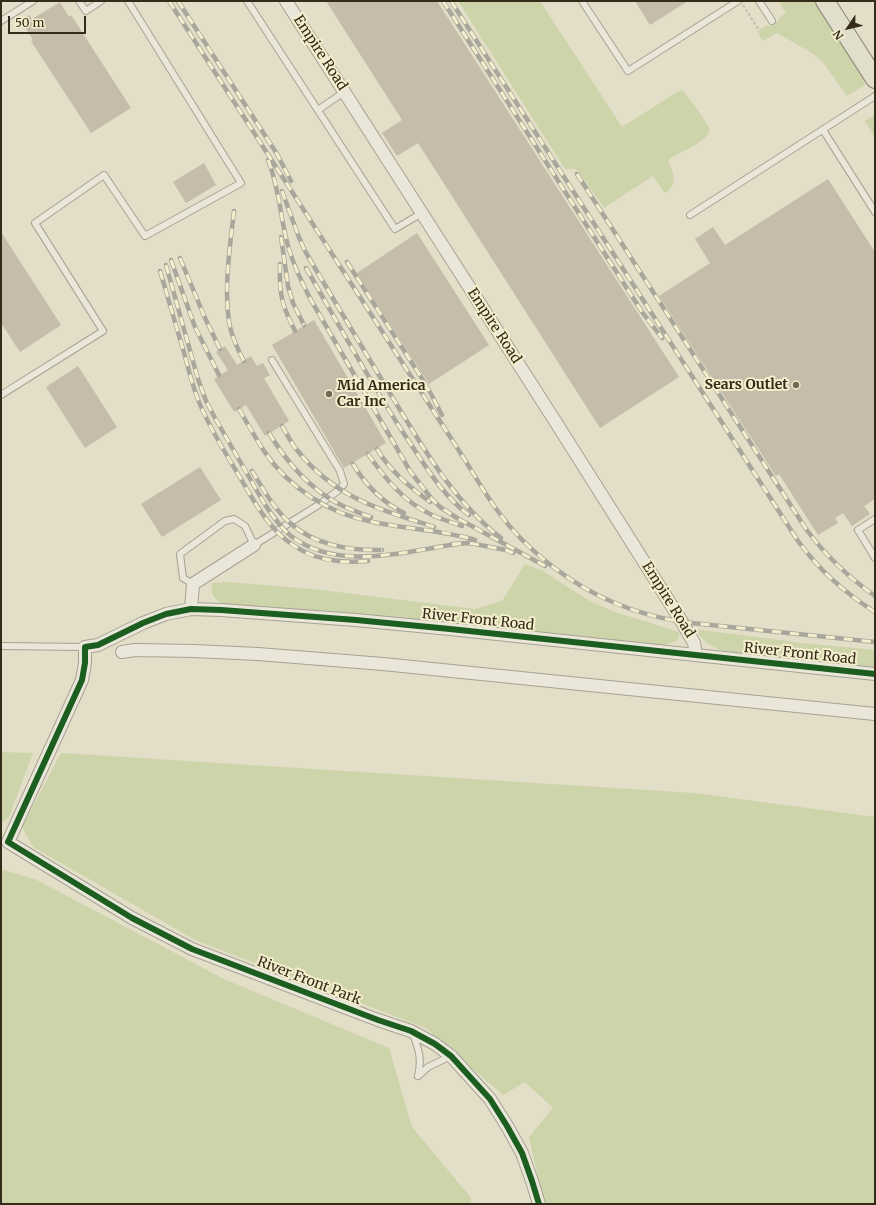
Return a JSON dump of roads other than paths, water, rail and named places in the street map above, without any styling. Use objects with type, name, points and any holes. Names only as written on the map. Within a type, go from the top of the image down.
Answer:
[{"type":"main road","points":[[825,1],[875,79]]},
{"type":"street","name":"Empire Road","points":[[286,1],[682,622],[694,643],[696,655]]},
{"type":"street","points":[[191,609],[193,584],[254,545]]},
{"type":"street","name":"River Front Road","points":[[85,647],[98,645],[109,641],[143,623],[166,614],[191,609],[266,612],[356,620],[875,674]]},
{"type":"street","name":"River Front Park","points":[[85,647],[85,663],[82,680],[8,842],[132,918],[192,949],[378,1020],[411,1031],[435,1044],[451,1056],[490,1099],[522,1153],[539,1204]]},
{"type":"street","points":[[122,652],[136,650],[194,651],[383,664],[875,714]]},
{"type":"lane","points":[[1,21],[33,1]]},
{"type":"lane","points":[[80,1],[86,11],[101,1]]},
{"type":"lane","points":[[1,396],[103,330],[35,223],[104,175],[145,236],[241,183],[128,1]]},
{"type":"lane","points":[[247,1],[395,229],[422,213]]},
{"type":"lane","points":[[582,1],[628,71],[739,1]]},
{"type":"lane","points":[[759,1],[772,21]]},
{"type":"lane","points":[[318,110],[344,92]]},
{"type":"lane","points":[[690,215],[875,96]]},
{"type":"lane","points":[[823,130],[875,212]]},
{"type":"lane","points":[[193,584],[183,578],[180,554],[225,522],[234,520],[245,526],[254,545],[320,504],[340,489],[344,484],[340,471],[272,360]]},
{"type":"lane","points":[[875,519],[858,530],[875,558]]},
{"type":"lane","name":"River Front Road","points":[[1,646],[85,647]]},
{"type":"lane","points":[[411,1031],[421,1060],[418,1076],[428,1067],[451,1056]]},
{"type":"railway","points":[[169,1],[491,501],[511,528],[537,554],[567,577],[599,596],[656,617],[682,622],[875,642]]},
{"type":"railway","points":[[178,1],[277,154],[291,181]]},
{"type":"railway","points":[[443,1],[642,312],[662,338]]},
{"type":"railway","points":[[451,1],[798,541],[806,552],[833,580],[853,597],[875,612]]},
{"type":"railway","points":[[268,160],[275,180],[291,257],[300,279],[410,471],[440,507],[457,518],[545,566]]},
{"type":"railway","points":[[577,174],[806,529],[838,566],[875,596]]},
{"type":"railway","points":[[282,191],[305,251],[415,434],[453,490],[468,507],[501,538]]},
{"type":"railway","points":[[234,211],[229,254],[227,299],[230,327],[244,361]]},
{"type":"railway","points":[[281,237],[288,286],[293,303],[304,325]]},
{"type":"railway","points":[[180,258],[205,318],[220,349]]},
{"type":"railway","points":[[171,260],[195,327],[219,375]]},
{"type":"railway","points":[[347,262],[423,380],[442,415]]},
{"type":"railway","points":[[280,264],[281,294],[287,315],[295,331]]},
{"type":"railway","points":[[166,265],[198,379],[206,401],[264,503],[276,521],[291,536],[309,547],[329,553],[351,556],[394,554],[458,544]]},
{"type":"railway","points":[[306,268],[368,376],[421,460],[443,490],[469,515]]},
{"type":"railway","points":[[160,271],[192,383],[199,402],[218,441],[253,500],[267,520],[274,529],[292,545],[311,555],[335,561],[368,561]]},
{"type":"railway","points":[[239,409],[264,451],[285,477],[298,488],[326,506],[341,513],[373,522],[450,534],[475,540]]},
{"type":"railway","points":[[282,426],[295,447],[312,466],[327,480],[343,491],[359,500],[434,527]]},
{"type":"railway","points":[[269,433],[283,454],[298,472],[326,497],[354,511],[371,517]]},
{"type":"railway","points":[[377,449],[394,471],[430,502]]},
{"type":"railway","points":[[368,454],[395,488],[420,509],[434,516],[462,526]]},
{"type":"railway","points":[[353,464],[363,479],[381,498],[388,504],[404,513]]},
{"type":"railway","points":[[252,471],[279,512],[300,531],[310,537],[333,545],[346,548],[382,550]]},
{"type":"railway","points":[[452,544],[469,543],[506,550],[513,553]]},
{"type":"place","name":"Sears Outlet","points":[[796,385]]},
{"type":"place","name":"Mid America Car Inc","points":[[329,394]]}]
